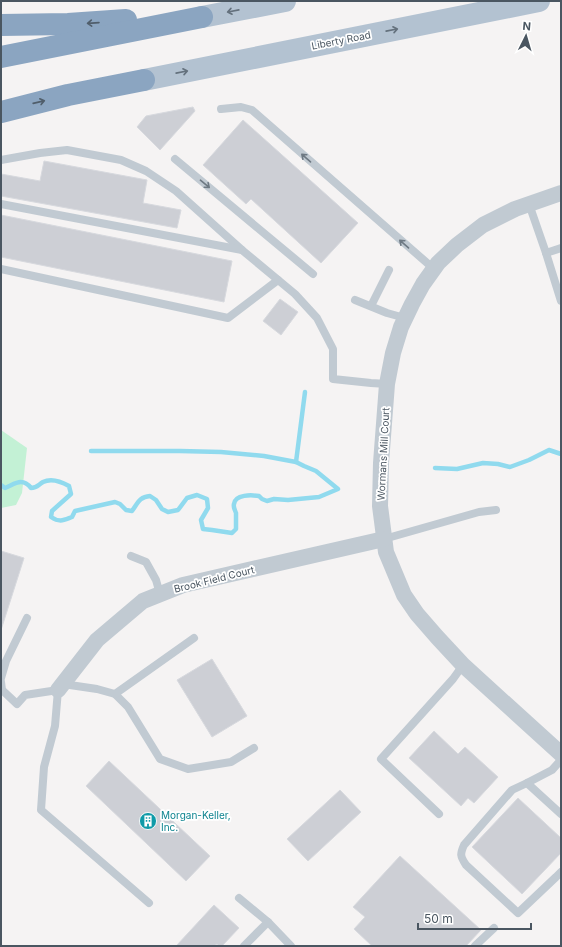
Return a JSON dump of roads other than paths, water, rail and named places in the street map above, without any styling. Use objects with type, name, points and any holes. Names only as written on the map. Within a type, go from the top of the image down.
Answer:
[{"type":"highway","points":[[1,25],[68,24],[202,17]]},
{"type":"highway","points":[[1,57],[202,17]]},
{"type":"highway","points":[[1,112],[68,95],[144,80]]},
{"type":"main road","points":[[202,17],[285,1]]},
{"type":"main road","name":"Liberty Road","points":[[144,80],[539,1]]},
{"type":"street","name":"Wormans Mill Court","points":[[561,193],[515,208],[484,226],[456,245],[438,263],[423,284],[401,327],[393,353],[388,384],[381,470],[380,506],[386,552],[404,595],[417,614],[463,664],[561,754]]},
{"type":"street","name":"Brook Field Court","points":[[60,687],[97,640],[143,601],[183,585],[384,539]]},
{"type":"lane","points":[[221,109],[241,107],[252,110],[434,269]]},
{"type":"lane","points":[[1,160],[40,152],[67,150],[121,160],[146,171],[176,191],[242,250],[295,294],[317,318],[333,349],[333,379],[371,384],[388,384]]},
{"type":"lane","points":[[176,159],[313,274]]},
{"type":"lane","points":[[1,204],[242,250]]},
{"type":"lane","points":[[529,204],[561,301]]},
{"type":"lane","points":[[546,253],[561,248]]},
{"type":"lane","points":[[1,269],[228,318],[278,280]]},
{"type":"lane","points":[[371,306],[389,270]]},
{"type":"lane","points":[[355,300],[405,318]]},
{"type":"lane","points":[[384,539],[479,512],[496,510]]},
{"type":"lane","points":[[131,556],[146,562],[156,580],[160,594]]},
{"type":"lane","points":[[1,678],[6,661],[27,618]]},
{"type":"lane","points":[[115,694],[194,638]]},
{"type":"lane","points":[[439,814],[381,759],[453,679],[463,664]]},
{"type":"lane","points":[[1,682],[2,690],[17,704],[24,695],[60,687],[97,689],[115,694],[128,708],[160,759],[188,769],[231,762],[254,748]]},
{"type":"lane","points":[[60,687],[54,726],[44,767],[41,810],[149,903]]},
{"type":"lane","points":[[561,760],[552,770],[512,790],[464,845],[461,852],[462,858],[466,865],[518,912],[561,872]]},
{"type":"lane","points":[[527,783],[561,814]]},
{"type":"lane","points":[[239,898],[268,922],[291,946]]},
{"type":"lane","points":[[244,946],[268,922]]},
{"type":"lane","points":[[475,946],[494,928]]},
{"type":"waterway","points":[[296,462],[305,392]]},
{"type":"waterway","points":[[435,468],[457,469],[483,463],[498,464],[510,467],[549,450],[561,454]]},
{"type":"waterway","points":[[1,485],[5,488],[21,482],[33,488],[43,482],[53,480],[69,486],[71,494],[52,511],[51,517],[59,520],[72,517],[75,511],[115,502],[120,504],[126,510],[132,511],[141,499],[150,496],[156,500],[162,509],[168,512],[178,510],[187,498],[197,495],[207,499],[208,508],[201,520],[203,529],[232,533],[236,529],[236,513],[234,504],[237,498],[248,495],[259,496],[267,501],[274,499],[288,500],[319,497],[338,489],[316,471],[296,462],[264,456],[221,452],[91,451]]},
{"type":"place","name":"Morgan-Keller, Inc.","points":[[148,821]]}]
